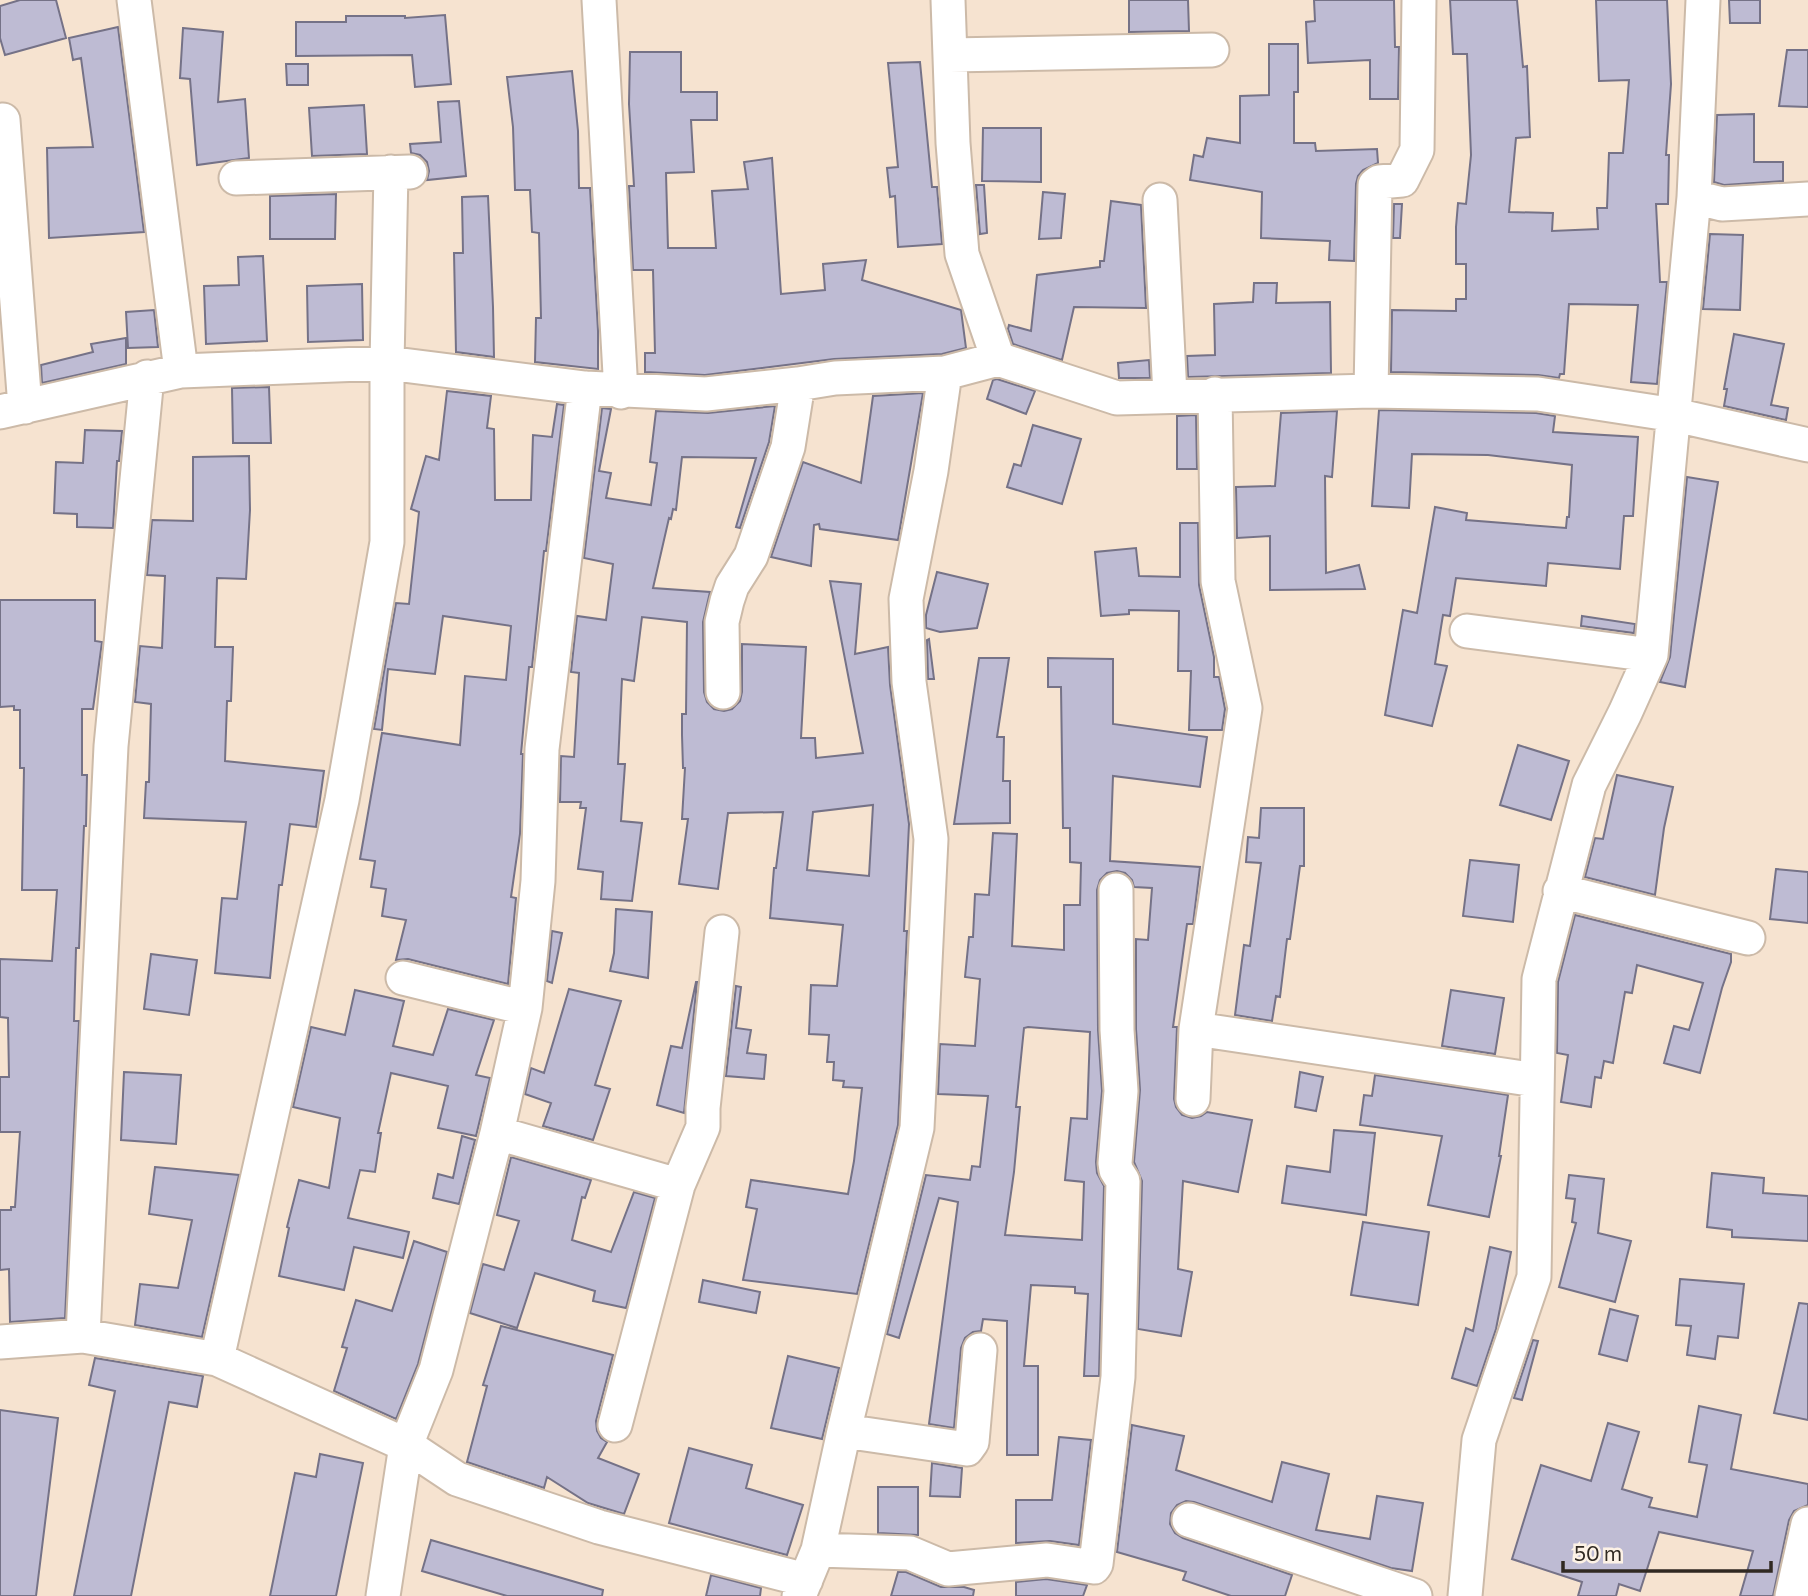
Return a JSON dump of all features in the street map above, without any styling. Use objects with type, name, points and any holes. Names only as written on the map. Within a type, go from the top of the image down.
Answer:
[{"type":"street","points":[[134,0],[181,371]]},
{"type":"street","points":[[600,0],[621,392]]},
{"type":"street","points":[[948,0],[953,143],[962,254],[998,359]]},
{"type":"street","points":[[1370,391],[1375,185],[1379,182],[1402,180],[1417,150],[1419,0]]},
{"type":"street","points":[[1465,1596],[1479,1440],[1534,1278],[1539,979],[1589,785],[1626,713],[1651,655],[1694,197],[1703,0]]},
{"type":"street","points":[[950,55],[1212,50]]},
{"type":"street","points":[[3,120],[13,409],[181,371],[387,363],[621,392],[706,394],[835,378],[945,373],[998,359],[1117,398],[1370,391],[1538,394],[1675,415],[1808,445]]},
{"type":"street","points":[[217,1359],[342,800],[387,541],[387,363],[400,172],[236,178]]},
{"type":"street","points":[[1694,197],[1721,204],[1808,200]]},
{"type":"street","points":[[1160,200],[1170,396]]},
{"type":"street","points":[[808,1575],[917,1128],[931,839],[909,682],[905,599],[930,471],[945,373]]},
{"type":"street","points":[[83,1336],[111,746],[147,377]]},
{"type":"street","points":[[723,692],[722,622],[727,601],[732,586],[751,556],[788,447],[797,384]]},
{"type":"street","points":[[383,1596],[406,1445],[436,1370],[497,1133],[525,1008],[538,881],[542,749],[585,388]]},
{"type":"street","points":[[1193,1099],[1196,1029],[1245,708],[1217,581],[1214,394]]},
{"type":"street","points":[[1467,631],[1651,655]]},
{"type":"street","points":[[0,1342],[83,1336],[217,1359],[406,1445],[457,1479],[599,1527],[808,1575],[910,1553],[948,1569],[1047,1560],[1094,1567],[1118,1377],[1123,1181],[1115,1163],[1121,1091],[1117,1030],[1116,890]]},
{"type":"street","points":[[1560,891],[1748,938]]},
{"type":"street","points":[[615,1425],[678,1185],[703,1127],[702,1108],[722,932]]},
{"type":"street","points":[[403,978],[525,1008]]},
{"type":"street","points":[[1196,1029],[1536,1080]]},
{"type":"street","points":[[497,1133],[678,1185]]},
{"type":"street","points":[[844,1430],[967,1449],[972,1442],[980,1350]]},
{"type":"street","points":[[1189,1520],[1415,1596]]},
{"type":"street","points":[[1792,1596],[1808,1524]]},
{"type":"building","points":[[20,0],[56,0],[66,38],[5,55],[0,38],[0,6]]},
{"type":"building","points":[[1129,0],[1188,0],[1189,31],[1129,32]]},
{"type":"building","points":[[1314,0],[1394,0],[1395,47],[1399,47],[1398,99],[1370,99],[1370,60],[1308,63],[1306,22],[1315,21]]},
{"type":"building","points":[[1450,0],[1517,0],[1523,67],[1527,66],[1530,137],[1516,138],[1509,212],[1553,213],[1552,231],[1598,229],[1597,208],[1607,208],[1609,153],[1623,153],[1629,80],[1599,81],[1596,0],[1667,0],[1671,84],[1666,155],[1669,155],[1668,204],[1656,204],[1660,282],[1667,282],[1657,384],[1631,382],[1638,305],[1569,304],[1564,374],[1560,374],[1559,378],[1538,375],[1391,372],[1392,310],[1456,311],[1456,299],[1466,299],[1466,264],[1456,264],[1456,227],[1458,203],[1466,204],[1471,155],[1467,54],[1453,54]]},
{"type":"building","points":[[1729,0],[1760,0],[1760,23],[1730,23]]},
{"type":"building","points":[[445,15],[451,84],[415,87],[412,55],[296,56],[296,22],[346,22],[346,16],[405,18]]},
{"type":"building","points":[[118,27],[144,232],[49,238],[47,148],[93,147],[81,58],[73,60],[69,38]]},
{"type":"building","points":[[183,28],[223,32],[218,102],[245,99],[249,158],[197,165],[190,79],[180,78]]},
{"type":"building","points":[[1269,44],[1298,44],[1294,143],[1315,143],[1316,151],[1377,149],[1378,163],[1363,170],[1356,184],[1354,261],[1329,260],[1330,241],[1261,238],[1262,192],[1190,180],[1194,155],[1203,157],[1207,138],[1240,143],[1240,96],[1269,95]]},
{"type":"building","points":[[1787,50],[1808,50],[1808,107],[1779,106]]},
{"type":"building","points":[[630,52],[681,52],[681,92],[717,92],[717,120],[691,120],[694,172],[666,173],[668,248],[716,248],[712,191],[748,189],[744,162],[772,158],[781,294],[825,290],[823,264],[866,260],[862,280],[961,310],[966,348],[942,354],[834,359],[705,375],[645,372],[645,353],[655,353],[653,270],[633,270],[629,186],[634,186],[629,104]]},
{"type":"building","points":[[920,62],[932,187],[937,187],[942,244],[898,247],[895,196],[890,197],[887,168],[898,167],[888,63]]},
{"type":"building","points":[[286,64],[308,64],[308,85],[287,85]]},
{"type":"building","points":[[572,71],[578,131],[579,188],[590,188],[598,369],[535,362],[536,318],[541,318],[539,233],[532,232],[530,190],[515,190],[513,127],[507,77]]},
{"type":"building","points":[[459,101],[466,176],[427,180],[427,162],[420,155],[411,153],[410,144],[441,142],[438,102]]},
{"type":"building","points":[[364,105],[367,154],[312,156],[309,108]]},
{"type":"building","points":[[1754,114],[1754,162],[1783,162],[1783,181],[1724,185],[1714,182],[1717,115]]},
{"type":"building","points":[[983,128],[1041,128],[1041,182],[982,181]]},
{"type":"building","points":[[976,185],[984,185],[987,233],[980,234]]},
{"type":"building","points":[[1043,192],[1065,194],[1061,238],[1039,239]]},
{"type":"building","points":[[336,194],[335,239],[270,239],[270,196]]},
{"type":"building","points":[[488,196],[494,357],[456,352],[454,253],[463,253],[462,197]]},
{"type":"building","points":[[1111,201],[1141,205],[1146,308],[1074,307],[1062,360],[1013,344],[1009,325],[1031,331],[1037,275],[1100,267],[1100,261],[1104,261]]},
{"type":"building","points":[[1394,204],[1402,204],[1400,238],[1393,238]]},
{"type":"building","points":[[1710,234],[1743,235],[1740,310],[1703,309]]},
{"type":"building","points":[[263,256],[267,341],[206,344],[204,286],[239,285],[238,257]]},
{"type":"building","points":[[1254,283],[1277,283],[1276,303],[1330,302],[1331,373],[1188,377],[1187,356],[1215,355],[1214,304],[1253,302]]},
{"type":"building","points":[[362,284],[363,340],[308,342],[307,286]]},
{"type":"building","points":[[154,310],[158,347],[128,348],[126,312]]},
{"type":"building","points":[[1734,334],[1784,344],[1771,405],[1788,408],[1786,420],[1724,406],[1727,389],[1724,389]]},
{"type":"building","points":[[126,338],[126,364],[42,383],[41,365],[93,352],[91,344]]},
{"type":"building","points":[[1149,360],[1150,378],[1119,378],[1118,363]]},
{"type":"building","points":[[993,380],[1035,391],[1026,414],[987,399]]},
{"type":"building","points":[[269,387],[271,443],[233,443],[232,388]]},
{"type":"building","points":[[447,391],[491,396],[487,428],[494,429],[495,500],[531,500],[533,435],[552,437],[557,404],[564,405],[544,551],[532,667],[529,667],[521,754],[520,834],[511,897],[516,898],[508,984],[408,959],[396,960],[406,920],[382,916],[386,889],[371,887],[375,861],[360,859],[382,733],[460,745],[465,676],[506,680],[511,626],[443,616],[435,674],[388,669],[382,730],[374,729],[396,603],[409,604],[419,512],[411,509],[426,456],[439,460]]},
{"type":"building","points":[[923,393],[898,540],[820,529],[819,524],[814,525],[811,566],[771,557],[803,462],[861,483],[873,396]]},
{"type":"building","points":[[775,406],[769,442],[740,528],[736,527],[756,458],[682,457],[676,510],[673,509],[671,519],[669,518],[653,588],[710,592],[703,622],[704,692],[707,702],[714,709],[724,711],[732,709],[740,701],[742,644],[806,647],[801,738],[815,738],[816,758],[863,753],[830,581],[861,584],[855,654],[888,647],[890,685],[909,824],[898,1125],[857,1294],[743,1280],[757,1209],[746,1207],[751,1180],[848,1194],[862,1088],[843,1087],[844,1081],[833,1080],[834,1062],[827,1062],[829,1035],[809,1034],[811,985],[837,986],[843,925],[770,918],[774,868],[783,812],[728,813],[718,889],[679,884],[688,819],[682,819],[685,768],[682,714],[686,714],[687,622],[642,617],[634,681],[622,679],[618,764],[625,764],[621,821],[642,823],[632,901],[601,899],[603,872],[578,869],[586,808],[580,808],[581,802],[560,802],[561,756],[574,757],[579,673],[571,672],[577,616],[606,620],[613,564],[584,558],[602,408],[611,409],[599,471],[611,473],[606,498],[651,505],[657,463],[650,462],[656,411],[708,413]],"holes":[[[873,805],[869,876],[807,870],[813,812]]]},
{"type":"building","points":[[1379,410],[1536,413],[1555,416],[1553,432],[1638,437],[1633,516],[1624,516],[1620,569],[1548,563],[1546,586],[1456,578],[1450,616],[1443,615],[1435,664],[1447,666],[1432,726],[1385,715],[1403,610],[1417,613],[1435,507],[1467,513],[1466,520],[1566,528],[1572,465],[1488,455],[1412,454],[1409,508],[1372,506]]},
{"type":"building","points":[[1337,411],[1332,477],[1325,476],[1326,573],[1359,565],[1365,589],[1270,590],[1270,536],[1237,538],[1236,487],[1275,486],[1281,413]]},
{"type":"building","points":[[1196,415],[1197,469],[1177,469],[1177,416]]},
{"type":"building","points":[[1033,425],[1081,439],[1062,504],[1007,487],[1014,464],[1021,466]]},
{"type":"building","points":[[85,430],[122,431],[117,461],[113,528],[77,527],[77,514],[54,513],[56,462],[83,463]]},
{"type":"building","points":[[249,456],[250,510],[246,579],[217,578],[215,647],[233,647],[231,701],[227,701],[225,761],[324,771],[316,827],[290,824],[282,885],[279,885],[270,978],[215,973],[222,898],[237,899],[246,822],[144,818],[146,782],[149,782],[151,704],[135,702],[140,646],[162,648],[165,576],[147,575],[152,520],[193,521],[193,457]]},
{"type":"building","points":[[1687,477],[1718,482],[1685,687],[1660,682],[1670,657]]},
{"type":"building","points":[[1180,523],[1198,523],[1199,585],[1214,657],[1214,677],[1219,677],[1225,709],[1222,730],[1189,730],[1191,671],[1178,671],[1179,611],[1129,610],[1129,614],[1101,616],[1095,552],[1136,548],[1139,576],[1180,577]]},
{"type":"building","points":[[937,572],[988,584],[977,628],[940,632],[926,628],[926,615]]},
{"type":"building","points":[[0,600],[95,600],[95,641],[102,642],[93,709],[82,709],[82,775],[87,775],[86,826],[79,948],[76,948],[74,1021],[79,1021],[65,1318],[10,1322],[9,1269],[0,1270],[0,1210],[11,1210],[11,1207],[15,1207],[20,1132],[0,1132],[0,1077],[9,1077],[8,1018],[0,1017],[0,959],[52,961],[57,890],[22,890],[24,768],[20,768],[20,710],[14,710],[14,706],[0,707]]},
{"type":"building","points":[[1582,616],[1635,624],[1634,633],[1581,626]]},
{"type":"building","points":[[929,639],[934,679],[928,679]]},
{"type":"building","points":[[979,658],[1009,658],[997,737],[1004,737],[1003,781],[1010,781],[1010,823],[954,824]]},
{"type":"building","points":[[1048,658],[1113,659],[1113,724],[1207,737],[1200,787],[1113,776],[1110,861],[1200,867],[1193,924],[1187,924],[1173,1027],[1177,1027],[1174,1099],[1182,1115],[1192,1118],[1207,1112],[1252,1120],[1238,1192],[1183,1181],[1178,1269],[1192,1272],[1181,1336],[1138,1329],[1142,1181],[1134,1162],[1140,1090],[1136,1029],[1136,939],[1148,940],[1152,888],[1134,887],[1132,880],[1125,873],[1107,873],[1100,880],[1097,890],[1098,1030],[1102,1091],[1096,1162],[1097,1173],[1104,1186],[1099,1376],[1084,1376],[1088,1294],[1075,1293],[1075,1287],[1031,1285],[1024,1366],[1038,1366],[1038,1455],[1007,1455],[1007,1321],[983,1319],[981,1331],[973,1332],[965,1338],[961,1348],[954,1428],[929,1424],[958,1202],[939,1198],[899,1338],[887,1334],[926,1175],[970,1180],[972,1166],[980,1167],[988,1096],[938,1094],[940,1044],[975,1046],[980,979],[965,977],[969,937],[973,937],[975,894],[989,895],[993,833],[1017,834],[1012,946],[1064,950],[1064,905],[1080,905],[1081,863],[1070,862],[1070,828],[1063,828],[1061,687],[1048,687]],"holes":[[[1024,1028],[1090,1032],[1087,1119],[1071,1118],[1065,1180],[1084,1182],[1082,1240],[1005,1235],[1020,1107],[1016,1107]]]},
{"type":"building","points":[[1518,745],[1569,761],[1551,820],[1500,805]]},
{"type":"building","points":[[1617,775],[1673,787],[1664,828],[1655,895],[1585,877],[1595,838],[1603,839]]},
{"type":"building","points":[[1261,808],[1304,808],[1304,866],[1300,866],[1280,997],[1276,996],[1272,1021],[1235,1015],[1244,945],[1250,946],[1261,863],[1246,862],[1248,837],[1259,838]]},
{"type":"building","points":[[1470,860],[1519,865],[1513,922],[1463,916]]},
{"type":"building","points":[[1776,869],[1808,872],[1808,923],[1770,919]]},
{"type":"building","points":[[616,909],[652,912],[648,978],[610,971],[614,953]]},
{"type":"building","points":[[1575,915],[1731,954],[1700,1073],[1664,1063],[1674,1026],[1689,1030],[1703,983],[1637,965],[1632,993],[1625,992],[1613,1063],[1604,1061],[1601,1078],[1595,1077],[1591,1107],[1561,1102],[1568,1055],[1557,1053],[1558,982]]},
{"type":"building","points":[[552,931],[562,933],[552,983],[547,981]]},
{"type":"building","points":[[151,954],[197,960],[189,1015],[144,1009]]},
{"type":"building","points":[[696,982],[684,1113],[657,1105],[671,1046],[682,1048]]},
{"type":"building","points":[[736,986],[741,987],[736,1028],[751,1030],[747,1053],[766,1055],[764,1079],[726,1076]]},
{"type":"building","points":[[569,989],[621,1001],[595,1085],[610,1089],[593,1140],[543,1126],[551,1103],[525,1094],[531,1068],[544,1073]]},
{"type":"building","points":[[355,990],[404,1001],[393,1046],[433,1055],[448,1009],[494,1020],[476,1075],[490,1078],[476,1136],[438,1128],[448,1086],[391,1073],[378,1133],[381,1133],[375,1172],[360,1170],[348,1218],[409,1232],[403,1258],[354,1247],[344,1290],[279,1276],[289,1228],[287,1227],[299,1180],[329,1188],[340,1118],[293,1107],[311,1027],[345,1035]]},
{"type":"building","points":[[1451,990],[1504,998],[1495,1054],[1442,1046]]},
{"type":"building","points":[[124,1072],[181,1075],[176,1144],[121,1140]]},
{"type":"building","points":[[1300,1072],[1323,1077],[1316,1111],[1295,1107]]},
{"type":"building","points":[[1375,1075],[1508,1095],[1501,1156],[1489,1217],[1428,1205],[1442,1136],[1360,1125],[1364,1095],[1372,1096]]},
{"type":"building","points":[[1334,1130],[1375,1133],[1366,1215],[1282,1203],[1287,1166],[1330,1172]]},
{"type":"building","points":[[462,1136],[475,1140],[459,1204],[433,1198],[438,1174],[453,1178]]},
{"type":"building","points":[[511,1157],[591,1180],[585,1198],[582,1197],[572,1240],[611,1252],[634,1192],[655,1198],[626,1308],[593,1301],[595,1291],[535,1273],[517,1328],[470,1313],[483,1264],[504,1270],[519,1221],[497,1215]]},
{"type":"building","points":[[155,1167],[239,1175],[202,1337],[135,1325],[140,1284],[178,1288],[192,1220],[149,1214]]},
{"type":"building","points":[[1712,1173],[1764,1178],[1763,1193],[1808,1196],[1808,1241],[1732,1237],[1732,1230],[1707,1227]]},
{"type":"building","points":[[1569,1175],[1604,1179],[1598,1233],[1631,1241],[1615,1302],[1559,1287],[1576,1223],[1572,1222],[1575,1199],[1566,1198]]},
{"type":"building","points":[[1363,1222],[1429,1232],[1418,1305],[1351,1295]]},
{"type":"building","points":[[414,1241],[447,1252],[418,1364],[396,1419],[334,1391],[347,1348],[342,1347],[356,1300],[392,1311]]},
{"type":"building","points":[[1490,1247],[1511,1252],[1496,1329],[1477,1386],[1452,1378],[1466,1328],[1473,1331]]},
{"type":"building","points":[[1680,1279],[1744,1284],[1738,1338],[1718,1336],[1715,1359],[1687,1355],[1691,1326],[1676,1325]]},
{"type":"building","points":[[703,1280],[760,1292],[756,1313],[699,1302]]},
{"type":"building","points":[[1799,1303],[1808,1304],[1808,1420],[1774,1413]]},
{"type":"building","points":[[1610,1309],[1638,1316],[1627,1361],[1599,1354]]},
{"type":"building","points":[[501,1326],[613,1355],[596,1421],[597,1431],[607,1442],[598,1458],[639,1474],[624,1514],[588,1503],[547,1477],[544,1488],[467,1462],[487,1386],[483,1385]]},
{"type":"building","points":[[1533,1340],[1538,1341],[1522,1400],[1514,1398]]},
{"type":"building","points":[[788,1356],[839,1368],[822,1439],[771,1428]]},
{"type":"building","points":[[95,1358],[203,1376],[197,1407],[169,1402],[131,1596],[74,1596],[115,1391],[89,1385]]},
{"type":"building","points":[[1699,1406],[1741,1415],[1731,1469],[1808,1484],[1808,1505],[1794,1511],[1789,1520],[1773,1596],[1740,1596],[1753,1551],[1659,1532],[1640,1591],[1619,1584],[1616,1596],[1578,1596],[1582,1582],[1512,1559],[1541,1465],[1591,1481],[1608,1423],[1639,1432],[1622,1489],[1652,1498],[1649,1507],[1697,1517],[1707,1465],[1689,1462]]},
{"type":"building","points":[[0,1410],[58,1418],[36,1596],[0,1596]]},
{"type":"building","points":[[1132,1425],[1184,1436],[1176,1470],[1272,1502],[1282,1462],[1329,1474],[1316,1530],[1370,1539],[1377,1496],[1423,1503],[1412,1571],[1391,1568],[1186,1501],[1177,1505],[1171,1513],[1170,1524],[1175,1533],[1292,1575],[1285,1596],[1231,1596],[1183,1580],[1186,1572],[1117,1552]]},
{"type":"building","points":[[1059,1437],[1091,1440],[1079,1545],[1050,1541],[1016,1543],[1016,1500],[1052,1500]]},
{"type":"building","points":[[689,1448],[752,1465],[746,1488],[803,1505],[787,1555],[669,1523]]},
{"type":"building","points":[[320,1454],[363,1463],[336,1596],[270,1596],[295,1473],[316,1477]]},
{"type":"building","points":[[932,1463],[962,1468],[960,1497],[930,1496]]},
{"type":"building","points":[[878,1487],[918,1487],[918,1535],[878,1533]]},
{"type":"building","points":[[431,1540],[603,1590],[602,1596],[507,1596],[422,1571]]},
{"type":"building","points":[[898,1572],[906,1572],[941,1587],[974,1590],[973,1596],[891,1596]]},
{"type":"building","points":[[711,1575],[761,1588],[760,1596],[706,1596]]},
{"type":"building","points":[[1046,1579],[1087,1585],[1083,1596],[1016,1596],[1016,1582]]}]
